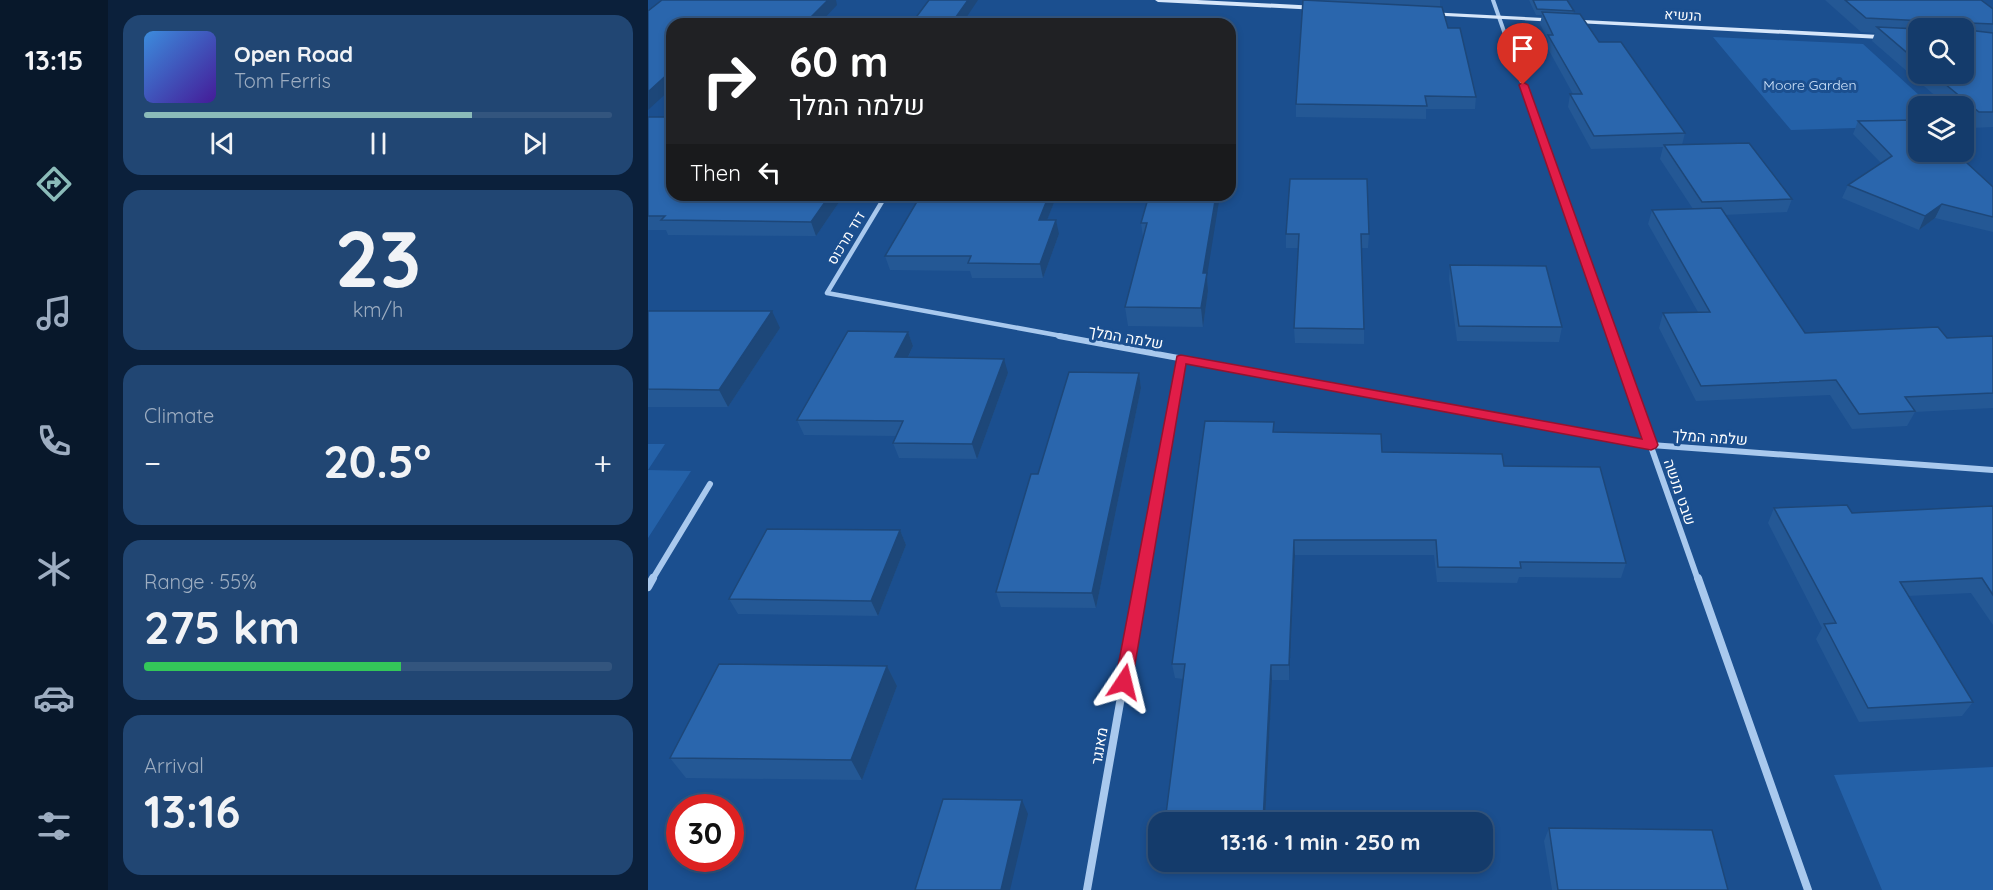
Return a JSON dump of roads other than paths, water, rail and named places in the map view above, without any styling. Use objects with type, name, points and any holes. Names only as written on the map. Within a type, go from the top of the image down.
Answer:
[{"type":"street","points":[[1158,0],[1322,8]]},
{"type":"street","name":"שבט מנשה","points":[[1493,0],[1808,890]]},
{"type":"street","name":"הנשיא","points":[[1417,13],[1908,38]]},
{"type":"street","name":"דוד מרכוס","points":[[827,293],[882,201]]},
{"type":"street","name":"שלמה המלך","points":[[827,293],[1651,445],[1993,470]]},
{"type":"street","name":"מאנגר","points":[[1087,890],[1181,359]]},
{"type":"street","points":[[648,586],[710,484]]},
{"type":"park label","name":"Moore Garden","points":[[1810,85]]}]
